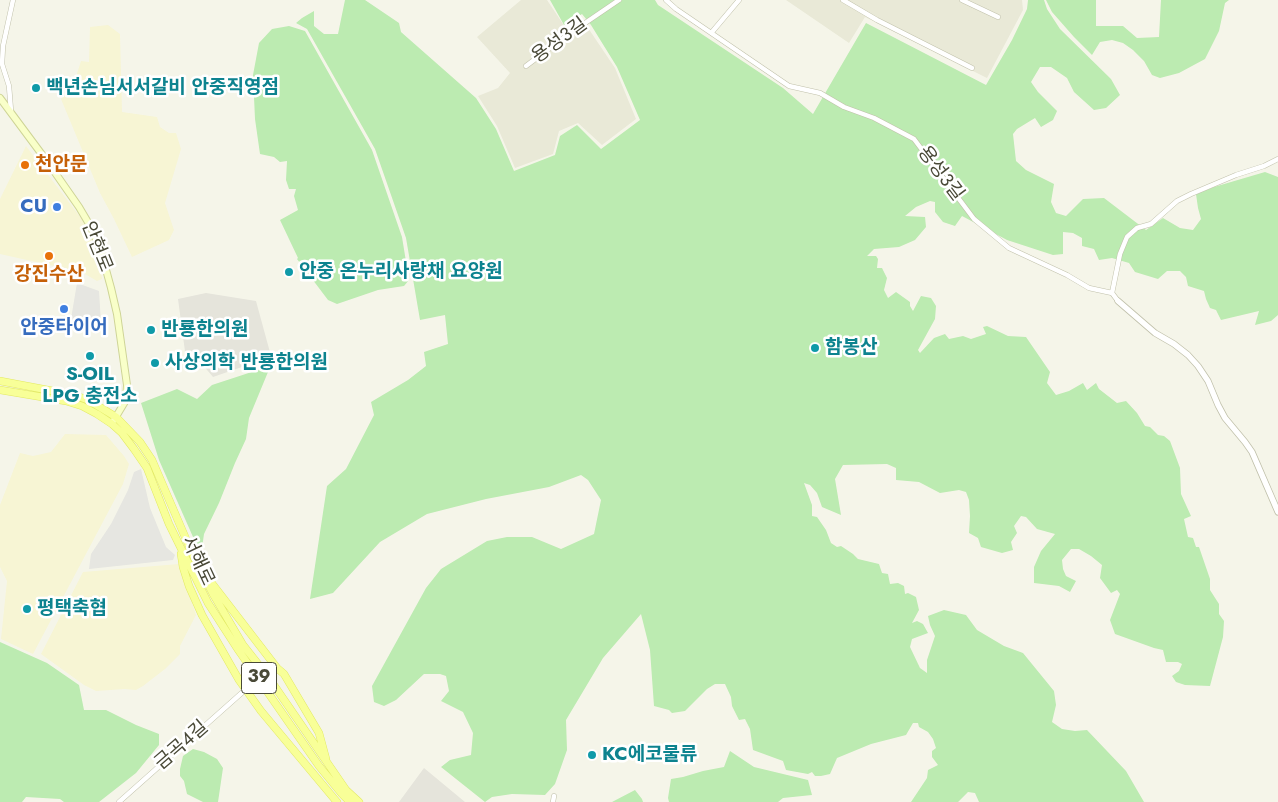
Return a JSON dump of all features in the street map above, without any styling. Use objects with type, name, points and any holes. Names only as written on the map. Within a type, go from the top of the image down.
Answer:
[{"type":"main road","name":"안현로","points":[[0,98],[79,207],[92,229],[102,256],[117,314],[127,385],[126,400],[112,424]]},
{"type":"main road","name":"서해로","points":[[0,381],[74,395],[88,400],[116,417],[140,442],[152,460],[213,594],[243,645],[269,678],[346,790],[358,802]]},
{"type":"main road","name":"서해로","points":[[0,390],[75,404],[97,414],[122,433],[147,468],[169,524],[208,603],[239,651],[320,766],[350,802]]},
{"type":"main road","points":[[180,546],[183,567],[189,586],[202,615],[245,690],[260,711],[337,802]]},
{"type":"main road","points":[[202,572],[277,668],[284,674],[320,733],[326,762]]},
{"type":"street","points":[[11,112],[9,86],[2,64],[2,46],[13,0]]},
{"type":"street","name":"용성3길","points":[[526,66],[619,0]]},
{"type":"street","name":"용성3길","points":[[666,0],[676,9],[789,86],[820,93],[844,107],[874,118],[914,139],[974,219],[1010,248],[1067,275],[1089,288],[1112,293]]},
{"type":"street","points":[[712,32],[739,0]]},
{"type":"street","points":[[844,0],[877,20],[972,68]]},
{"type":"street","points":[[962,0],[998,18]]},
{"type":"street","points":[[1278,159],[1190,194],[1178,201],[1151,224],[1137,228],[1127,237],[1120,254],[1112,293],[1118,301],[1155,333],[1174,344],[1198,366],[1208,381],[1225,418],[1252,452],[1278,512]]},
{"type":"street","name":"금곡4길","points":[[119,802],[245,690]]},
{"type":"street","points":[[553,802],[554,796]]},
{"type":"shaded area","points":[[521,0],[547,0],[567,30],[582,19],[615,68],[636,119],[602,145],[578,123],[559,131],[553,154],[515,168],[497,126],[478,96],[498,88],[510,73],[477,37]]},
{"type":"shaded area","points":[[786,0],[1022,0],[1023,10],[987,78],[865,17],[849,43]]},
{"type":"shaded area","points":[[108,25],[120,34],[122,112],[157,117],[160,127],[169,133],[176,133],[181,149],[165,203],[174,230],[169,240],[132,257],[100,193],[61,99],[67,89],[73,86],[81,61],[89,62],[90,27]]},
{"type":"shaded area","points":[[26,146],[84,222],[100,262],[102,279],[97,281],[85,274],[72,270],[0,254],[0,199]]},
{"type":"shaded area","points":[[77,283],[99,291],[101,323],[70,325]]},
{"type":"shaded area","points":[[206,293],[256,301],[271,356],[213,377],[202,364],[190,364],[186,359],[178,299]]},
{"type":"shaded area","points":[[65,434],[106,435],[129,464],[123,484],[33,654],[1,639],[7,581],[0,567],[0,505],[20,453],[33,456],[51,452]]},
{"type":"shaded area","points":[[141,469],[150,508],[166,547],[175,555],[173,560],[89,569],[91,554],[111,524],[128,490],[134,472]]},
{"type":"shaded area","points":[[179,564],[196,615],[180,646],[180,654],[165,669],[143,686],[136,690],[96,691],[84,685],[41,654],[83,572]]},
{"type":"shaded area","points":[[424,768],[465,802],[399,802]]},
{"type":"green space","points":[[345,0],[365,0],[399,23],[401,32],[476,98],[496,129],[514,171],[555,155],[560,136],[577,125],[601,149],[640,120],[617,67],[591,25],[582,14],[564,25],[550,0],[655,0],[658,5],[783,88],[813,114],[866,23],[986,85],[1012,40],[1027,9],[1028,0],[1044,0],[1047,9],[1060,29],[1111,79],[1120,95],[1106,108],[1094,110],[1074,92],[1067,78],[1051,67],[1040,67],[1031,82],[1057,111],[1053,120],[1041,127],[1035,118],[1017,129],[1013,134],[1016,161],[1026,170],[1054,184],[1051,202],[1056,213],[1066,216],[1083,199],[1104,198],[1146,230],[1163,218],[1180,228],[1193,230],[1201,219],[1196,194],[1265,172],[1278,177],[1278,315],[1271,321],[1255,325],[1259,311],[1221,320],[1216,310],[1210,308],[1204,291],[1188,286],[1186,277],[1180,271],[1167,271],[1158,279],[1135,272],[1129,263],[1112,258],[1099,260],[1094,249],[1082,246],[1082,238],[1073,233],[1063,232],[1063,254],[1053,255],[1007,240],[962,216],[955,226],[943,222],[935,212],[935,202],[930,201],[916,207],[905,216],[925,217],[926,227],[915,240],[899,247],[874,249],[867,256],[876,256],[878,259],[877,268],[882,268],[887,278],[884,290],[888,298],[896,292],[910,302],[913,311],[921,296],[931,298],[936,306],[935,319],[918,350],[920,353],[934,338],[945,334],[949,339],[963,336],[971,339],[986,334],[983,327],[987,326],[1008,336],[1026,337],[1050,372],[1047,383],[1056,395],[1069,391],[1083,383],[1087,390],[1096,383],[1099,389],[1117,403],[1126,401],[1145,426],[1150,427],[1158,435],[1164,436],[1170,441],[1180,468],[1181,494],[1191,516],[1184,519],[1188,537],[1193,538],[1196,547],[1199,547],[1210,579],[1210,590],[1219,604],[1219,614],[1224,621],[1223,637],[1210,686],[1185,685],[1176,682],[1172,676],[1179,671],[1182,664],[1166,662],[1163,650],[1115,634],[1110,620],[1120,594],[1117,590],[1111,593],[1100,578],[1102,565],[1091,556],[1079,549],[1071,549],[1062,560],[1066,576],[1076,581],[1070,592],[1059,586],[1034,583],[1034,567],[1041,551],[1055,534],[1037,529],[1026,517],[1021,516],[1014,526],[1017,533],[1011,542],[1013,550],[1002,553],[981,547],[978,538],[969,533],[969,500],[966,492],[959,490],[940,493],[919,482],[896,480],[896,468],[887,464],[843,465],[835,479],[841,515],[822,507],[817,493],[810,485],[804,483],[812,505],[812,516],[817,517],[826,530],[831,543],[837,547],[841,546],[858,559],[879,564],[882,573],[888,574],[890,584],[898,583],[904,586],[905,594],[908,593],[916,597],[919,610],[912,623],[917,621],[923,624],[928,633],[912,639],[910,647],[920,668],[927,673],[927,660],[935,636],[928,616],[944,610],[966,615],[977,630],[1004,646],[1023,653],[1054,691],[1056,705],[1052,722],[1062,729],[1087,730],[1126,771],[1144,802],[979,802],[975,793],[968,792],[958,802],[911,802],[927,778],[928,770],[938,765],[932,757],[932,751],[936,748],[933,739],[928,732],[919,727],[918,723],[913,723],[906,735],[871,744],[837,758],[830,774],[815,776],[812,772],[808,774],[786,770],[783,761],[753,750],[750,729],[745,719],[739,720],[725,684],[715,684],[707,689],[685,711],[672,713],[669,710],[654,706],[650,650],[641,614],[603,658],[566,720],[567,750],[555,784],[545,795],[512,794],[492,797],[485,802],[441,767],[450,760],[471,755],[473,733],[463,712],[441,701],[449,691],[446,676],[424,674],[396,700],[384,706],[374,702],[372,686],[426,588],[441,569],[487,541],[507,537],[532,537],[561,549],[594,534],[601,500],[588,480],[581,475],[549,487],[486,499],[427,514],[380,542],[333,593],[310,599],[327,486],[346,469],[374,415],[371,402],[408,380],[426,366],[424,352],[448,344],[445,315],[420,320],[406,238],[375,149],[307,29],[296,23],[314,11],[314,26],[324,34],[338,34]]},
{"type":"green space","points":[[1046,0],[1096,0],[1096,26],[1123,26],[1137,38],[1159,37],[1161,0],[1229,0],[1225,3],[1219,31],[1205,59],[1179,73],[1160,78],[1152,75],[1144,61],[1123,43],[1112,40],[1100,42],[1092,55],[1052,12]]},
{"type":"green space","points":[[289,26],[305,31],[372,150],[402,237],[409,280],[404,286],[378,290],[337,304],[328,300],[297,259],[280,220],[298,210],[294,196],[296,189],[289,189],[286,180],[287,161],[280,162],[274,157],[260,154],[255,119],[253,75],[259,43],[272,29]]},
{"type":"green space","points":[[267,367],[268,372],[249,418],[246,439],[204,534],[201,555],[159,460],[141,403],[177,389],[197,399],[212,385]]},
{"type":"green space","points":[[0,642],[47,663],[79,685],[84,710],[106,710],[159,734],[159,745],[136,773],[99,802],[64,802],[60,799],[26,797],[22,802],[0,802]]},
{"type":"green space","points":[[193,749],[217,759],[223,768],[218,802],[203,802],[187,794],[184,781],[180,776],[180,769],[183,756]]},
{"type":"green space","points":[[730,751],[754,767],[808,780],[812,795],[783,798],[778,802],[669,802],[671,779],[724,767]]},
{"type":"green space","points":[[635,790],[643,802],[612,802]]},
{"type":"place","name":"백년손님서서갈비 안중직영점","points":[[36,88]]},
{"type":"place","name":"천안문","points":[[25,165]]},
{"type":"place","name":"CU","points":[[57,207]]},
{"type":"place","name":"강진수산","points":[[49,256]]},
{"type":"place","name":"안중 온누리사랑채 요양원","points":[[289,272]]},
{"type":"place","name":"안중타이어","points":[[64,309]]},
{"type":"place","name":"반룡한의원","points":[[151,330]]},
{"type":"place","name":"함봉산","points":[[815,348]]},
{"type":"place","name":"S-OIL LPG 충전소","points":[[90,356]]},
{"type":"place","name":"사상의학 반룡한의원","points":[[155,363]]},
{"type":"place","name":"평택축협","points":[[27,609]]},
{"type":"place","name":"KC에코물류","points":[[592,755]]}]
